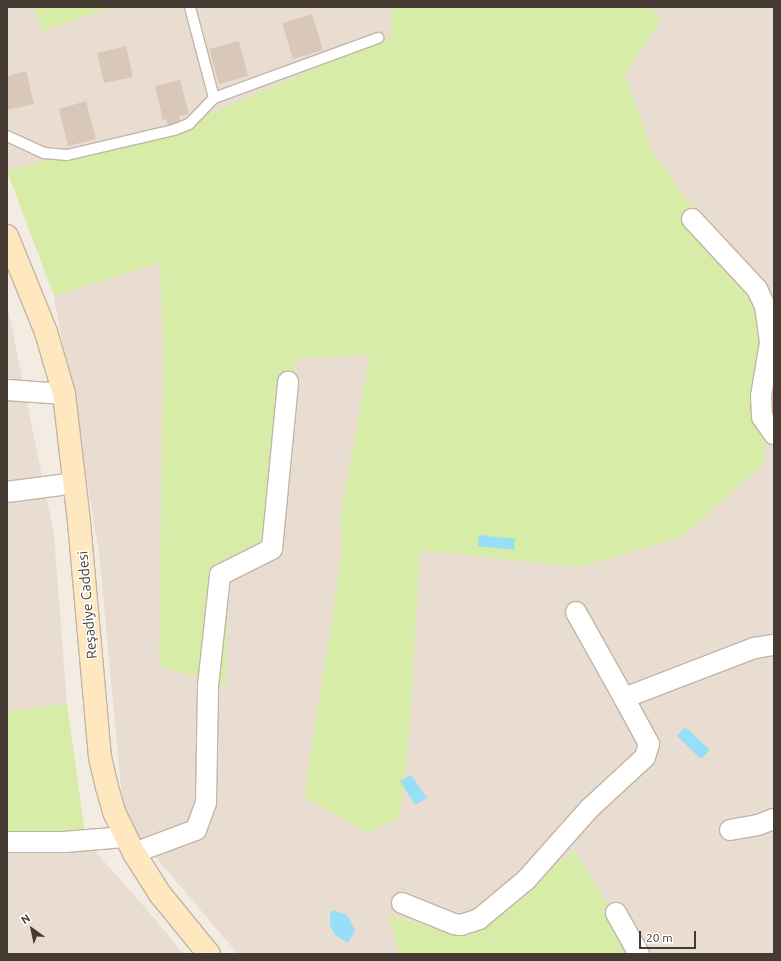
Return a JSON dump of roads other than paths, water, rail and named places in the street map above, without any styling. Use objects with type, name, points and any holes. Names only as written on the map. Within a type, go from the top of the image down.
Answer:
[{"type":"street","points":[[692,219],[757,289],[765,306],[772,343],[762,396],[762,417],[774,434]]},
{"type":"street","name":"Reşadiye Caddesi","points":[[7,236],[46,332],[64,394],[75,484],[100,757],[114,812],[129,845],[160,894],[209,954]]},
{"type":"street","points":[[7,842],[64,842],[129,845],[196,830],[206,802],[208,686],[220,575],[272,549],[288,382]]},
{"type":"street","points":[[7,390],[64,394]]},
{"type":"street","points":[[7,492],[75,484]]},
{"type":"street","points":[[402,903],[461,925],[479,919],[526,880],[590,808],[648,752],[649,744],[576,612]]},
{"type":"street","points":[[624,698],[754,648],[774,645]]},
{"type":"street","points":[[730,830],[758,825],[774,819]]},
{"type":"street","points":[[616,913],[639,954]]},
{"type":"lane","points":[[190,7],[214,98]]},
{"type":"lane","points":[[7,136],[44,153],[66,154],[174,130],[189,124],[214,98],[378,38]]},
{"type":"water","points":[[479,535],[515,539],[514,550],[478,546]]},
{"type":"water","points":[[685,727],[710,750],[701,759],[677,736]]},
{"type":"water","points":[[411,775],[427,798],[415,805],[400,781]]},
{"type":"water","points":[[333,910],[347,915],[355,930],[348,943],[335,935],[330,925],[330,914]]}]
